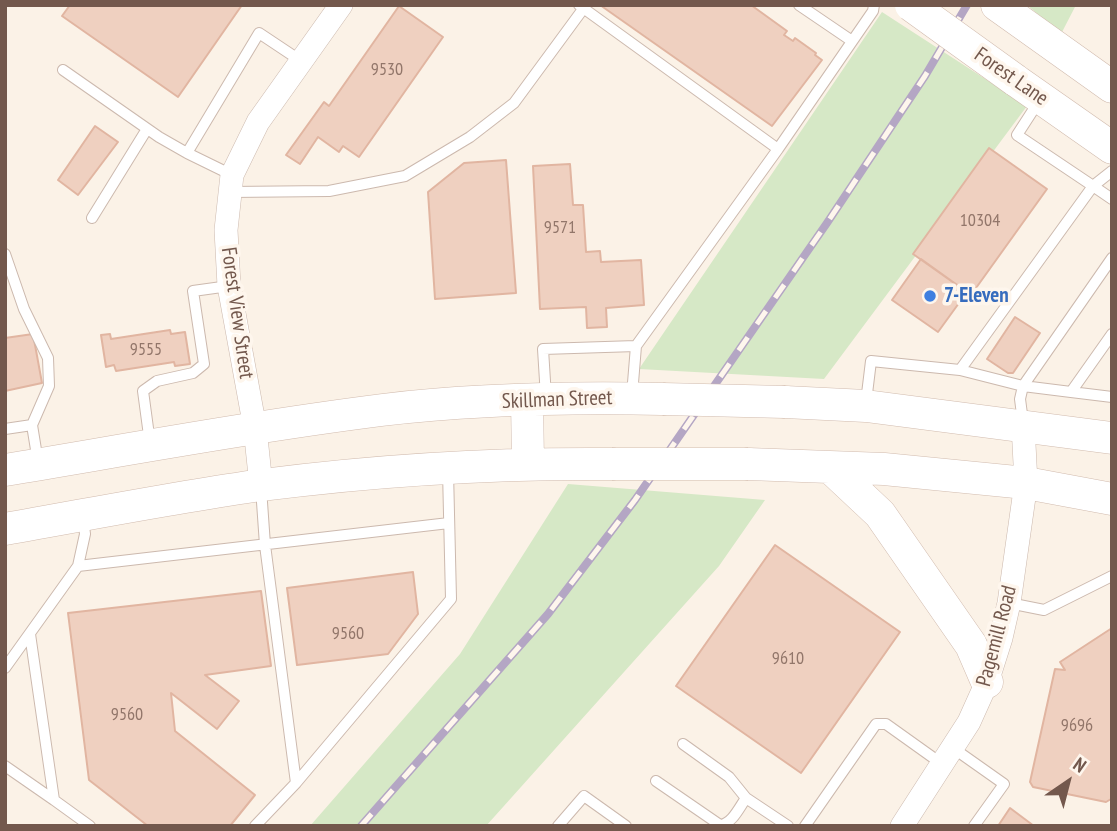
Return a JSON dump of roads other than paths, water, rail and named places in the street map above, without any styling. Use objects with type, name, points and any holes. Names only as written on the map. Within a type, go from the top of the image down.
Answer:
[{"type":"main road","name":"Forest Lane","points":[[911,5],[1112,148]]},
{"type":"main road","points":[[997,5],[1112,87]]},
{"type":"main road","name":"Skillman Street","points":[[5,470],[255,428],[385,410],[537,400],[632,398],[866,406],[1112,438]]},
{"type":"main road","points":[[528,463],[537,400]]},
{"type":"main road","points":[[5,529],[261,485],[382,472],[528,463],[748,464],[884,469],[1026,483],[1112,499]]},
{"type":"main road","points":[[832,469],[880,514],[971,645],[987,682]]},
{"type":"street","name":"Forest View Street","points":[[261,485],[255,428],[229,286],[226,230],[231,184],[258,122],[341,5]]},
{"type":"street","name":"Pagemill Road","points":[[902,826],[969,722],[987,682],[1009,603],[1026,483],[1023,425]]},
{"type":"lane","points":[[799,5],[852,41]]},
{"type":"lane","points":[[632,398],[636,346],[778,149],[873,11],[874,5]]},
{"type":"lane","points":[[63,70],[231,184],[330,191],[405,176],[470,136],[514,103],[583,6],[778,149]]},
{"type":"lane","points":[[187,153],[259,33],[301,61]]},
{"type":"lane","points":[[1041,98],[1017,135],[1112,198]]},
{"type":"lane","points":[[92,218],[148,129]]},
{"type":"lane","points":[[960,370],[1093,186],[1112,171]]},
{"type":"lane","points":[[5,254],[24,309],[48,358],[49,386],[32,425],[38,465]]},
{"type":"lane","points":[[1023,425],[1020,399],[1023,386],[1112,258]]},
{"type":"lane","points":[[151,445],[143,391],[157,381],[193,373],[204,364],[193,291],[229,286]]},
{"type":"lane","points":[[1071,392],[1112,334]]},
{"type":"lane","points":[[537,400],[543,349],[636,346]]},
{"type":"lane","points":[[866,406],[871,362],[960,370],[1023,386],[1112,397]]},
{"type":"lane","points":[[5,429],[32,425]]},
{"type":"lane","points":[[255,826],[296,783],[451,599],[448,468]]},
{"type":"lane","points":[[261,485],[265,545],[296,783]]},
{"type":"lane","points":[[5,668],[78,566],[85,534],[82,516]]},
{"type":"lane","points":[[78,566],[449,523]]},
{"type":"lane","points":[[1009,603],[1044,610],[1112,576]]},
{"type":"lane","points":[[30,634],[54,800]]},
{"type":"lane","points":[[804,826],[876,724],[882,723],[1004,784],[974,826]]},
{"type":"lane","points":[[683,744],[729,777],[746,798],[788,826]]},
{"type":"lane","points":[[5,766],[90,826]]},
{"type":"lane","points":[[656,781],[720,825],[729,821],[746,798]]},
{"type":"lane","points":[[558,826],[584,796],[626,826]]},
{"type":"railway","points":[[361,826],[548,614],[635,500],[827,223],[925,76],[967,5]]},
{"type":"place","name":"7-Eleven","points":[[930,296]]}]
